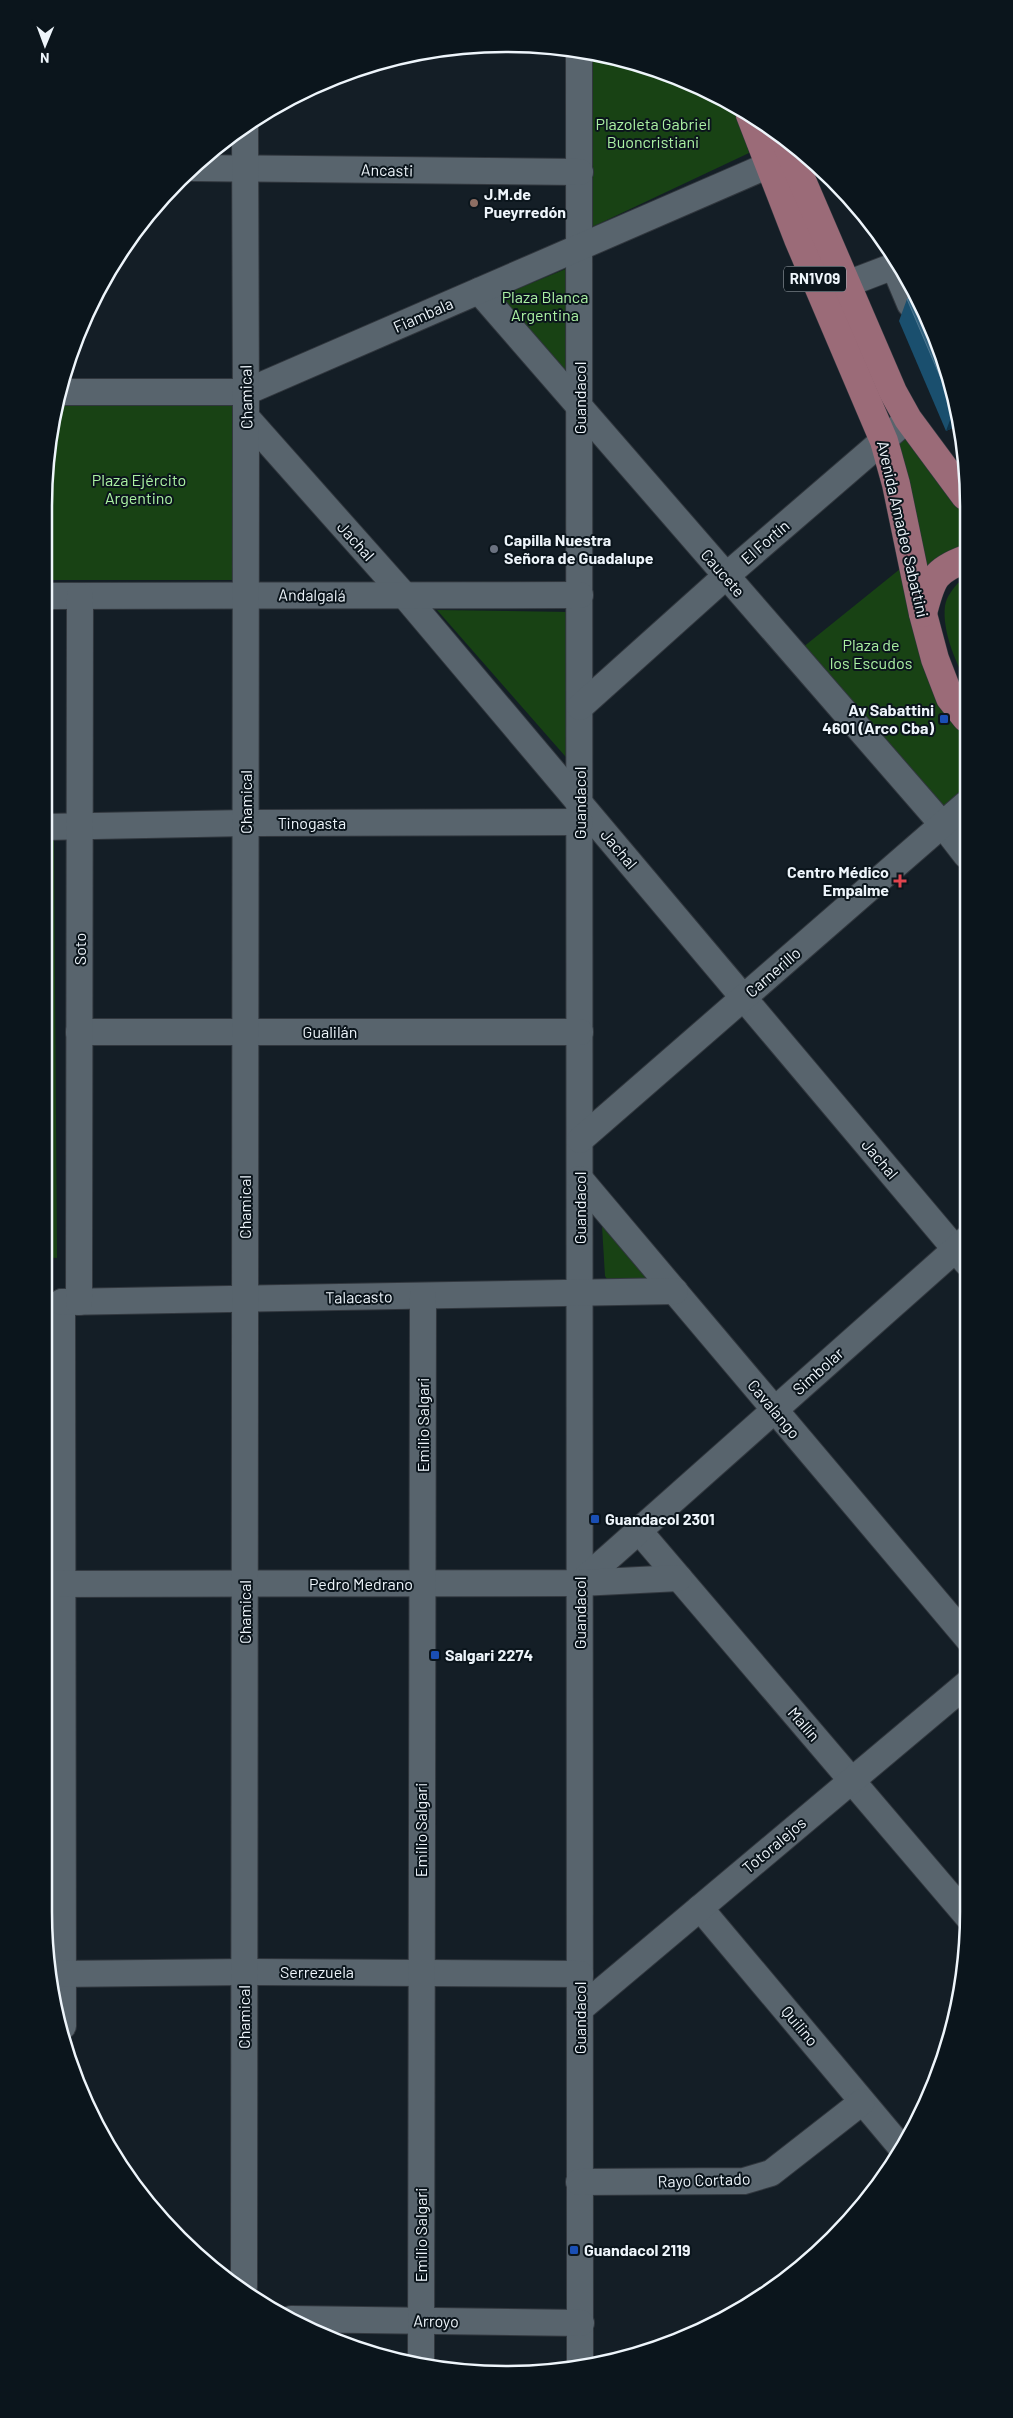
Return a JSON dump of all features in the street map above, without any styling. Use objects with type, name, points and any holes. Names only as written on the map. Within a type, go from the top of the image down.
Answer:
[{"type":"main road","name":"Avenida Amadeo Sabattini","points":[[754,126],[884,441],[896,484],[923,614],[942,681],[950,698],[960,710]]},
{"type":"main road","name":"RN1V09","points":[[790,152],[894,392],[908,419],[960,489]]},
{"type":"main road","points":[[923,614],[930,588],[937,575],[946,566],[960,561]]},
{"type":"street","name":"Guandacol","points":[[579,58],[580,2345]]},
{"type":"street","name":"Chamical","points":[[244,136],[246,405],[244,2282]]},
{"type":"street","name":"Fiambala","points":[[67,392],[246,405],[479,291],[769,165]]},
{"type":"street","name":"Ancasti","points":[[204,168],[580,172]]},
{"type":"street","points":[[847,284],[892,267]]},
{"type":"street","name":"Caucete","points":[[479,291],[942,824],[960,847]]},
{"type":"street","name":"Jachal","points":[[246,405],[405,596],[580,812],[744,997],[960,1247]]},
{"type":"street","name":"El Fortín","points":[[580,707],[726,576],[908,419]]},
{"type":"street","name":"Andalgalá","points":[[52,596],[246,594],[405,596],[580,595]]},
{"type":"street","name":"Soto","points":[[60,1993],[58,1974],[53,1584],[61,1302],[80,1032],[80,596]]},
{"type":"street","name":"Carnerillo","points":[[580,1140],[960,809]]},
{"type":"street","name":"Tinogasta","points":[[52,827],[246,823],[580,812]]},
{"type":"street","name":"Gualilán","points":[[80,1032],[580,1032]]},
{"type":"street","name":"Cavalango","points":[[580,1179],[960,1630]]},
{"type":"street","name":"Simbolar","points":[[580,1583],[775,1410],[960,1253]]},
{"type":"street","name":"Talacasto","points":[[61,1302],[675,1292]]},
{"type":"street","name":"Emilio Salgari","points":[[421,2358],[424,1296]]},
{"type":"street","name":"Mallín","points":[[639,1531],[960,1908]]},
{"type":"street","name":"Pedro Medrano","points":[[53,1584],[580,1583],[679,1578]]},
{"type":"street","name":"Totoralejos","points":[[580,2009],[960,1689]]},
{"type":"street","name":"Quilino","points":[[700,1908],[897,2143]]},
{"type":"street","name":"Serrezuela","points":[[58,1974],[421,1972],[580,1974]]},
{"type":"street","name":"Rayo Cortado","points":[[579,2182],[744,2180],[758,2178],[771,2173],[862,2102]]},
{"type":"street","name":"Arroyo","points":[[309,2320],[421,2321],[580,2345]]},
{"type":"street","points":[[580,2345],[591,2358]]},
{"type":"green space","name":"Plazoleta Gabriel Buoncristiani","points":[[593,61],[624,68],[680,87],[739,116],[749,153],[592,227]]},
{"type":"green space","name":"Plaza Blanca Argentina","points":[[573,266],[571,378],[500,296]]},
{"type":"green space","name":"Plaza Ejército Argentino","points":[[66,399],[235,399],[235,580],[52,580],[53,477],[56,447]]},
{"type":"green space","points":[[909,425],[928,464],[960,510],[960,549],[926,568],[895,438]]},
{"type":"green space","name":"Plaza de los Escudos","points":[[900,569],[924,671],[953,719],[960,726],[960,795],[943,810],[802,648]]},
{"type":"green space","points":[[960,582],[960,668],[950,645],[945,625],[946,603],[950,593]]},
{"type":"green space","points":[[437,610],[570,612],[572,764]]},
{"type":"green space","points":[[52,840],[54,840],[57,1258],[52,1258]]},
{"type":"green space","points":[[607,1221],[652,1276],[645,1284],[610,1284],[605,1276],[602,1226]]},
{"type":"building","points":[[910,298],[926,333],[944,385],[907,299]]},
{"type":"place","name":"J.M.de Pueyrredón","points":[[474,203]]},
{"type":"place","name":"Capilla Nuestra Señora de Guadalupe","points":[[494,549]]},
{"type":"place","name":"Av Sabattini 4601 (Arco Cba)","points":[[944,719]]},
{"type":"place","name":"Centro Médico Empalme","points":[[900,881]]},
{"type":"place","name":"Guandacol 2301","points":[[595,1519]]},
{"type":"place","name":"Salgari 2274","points":[[435,1655]]},
{"type":"place","name":"Guandacol 2119","points":[[574,2250]]}]
